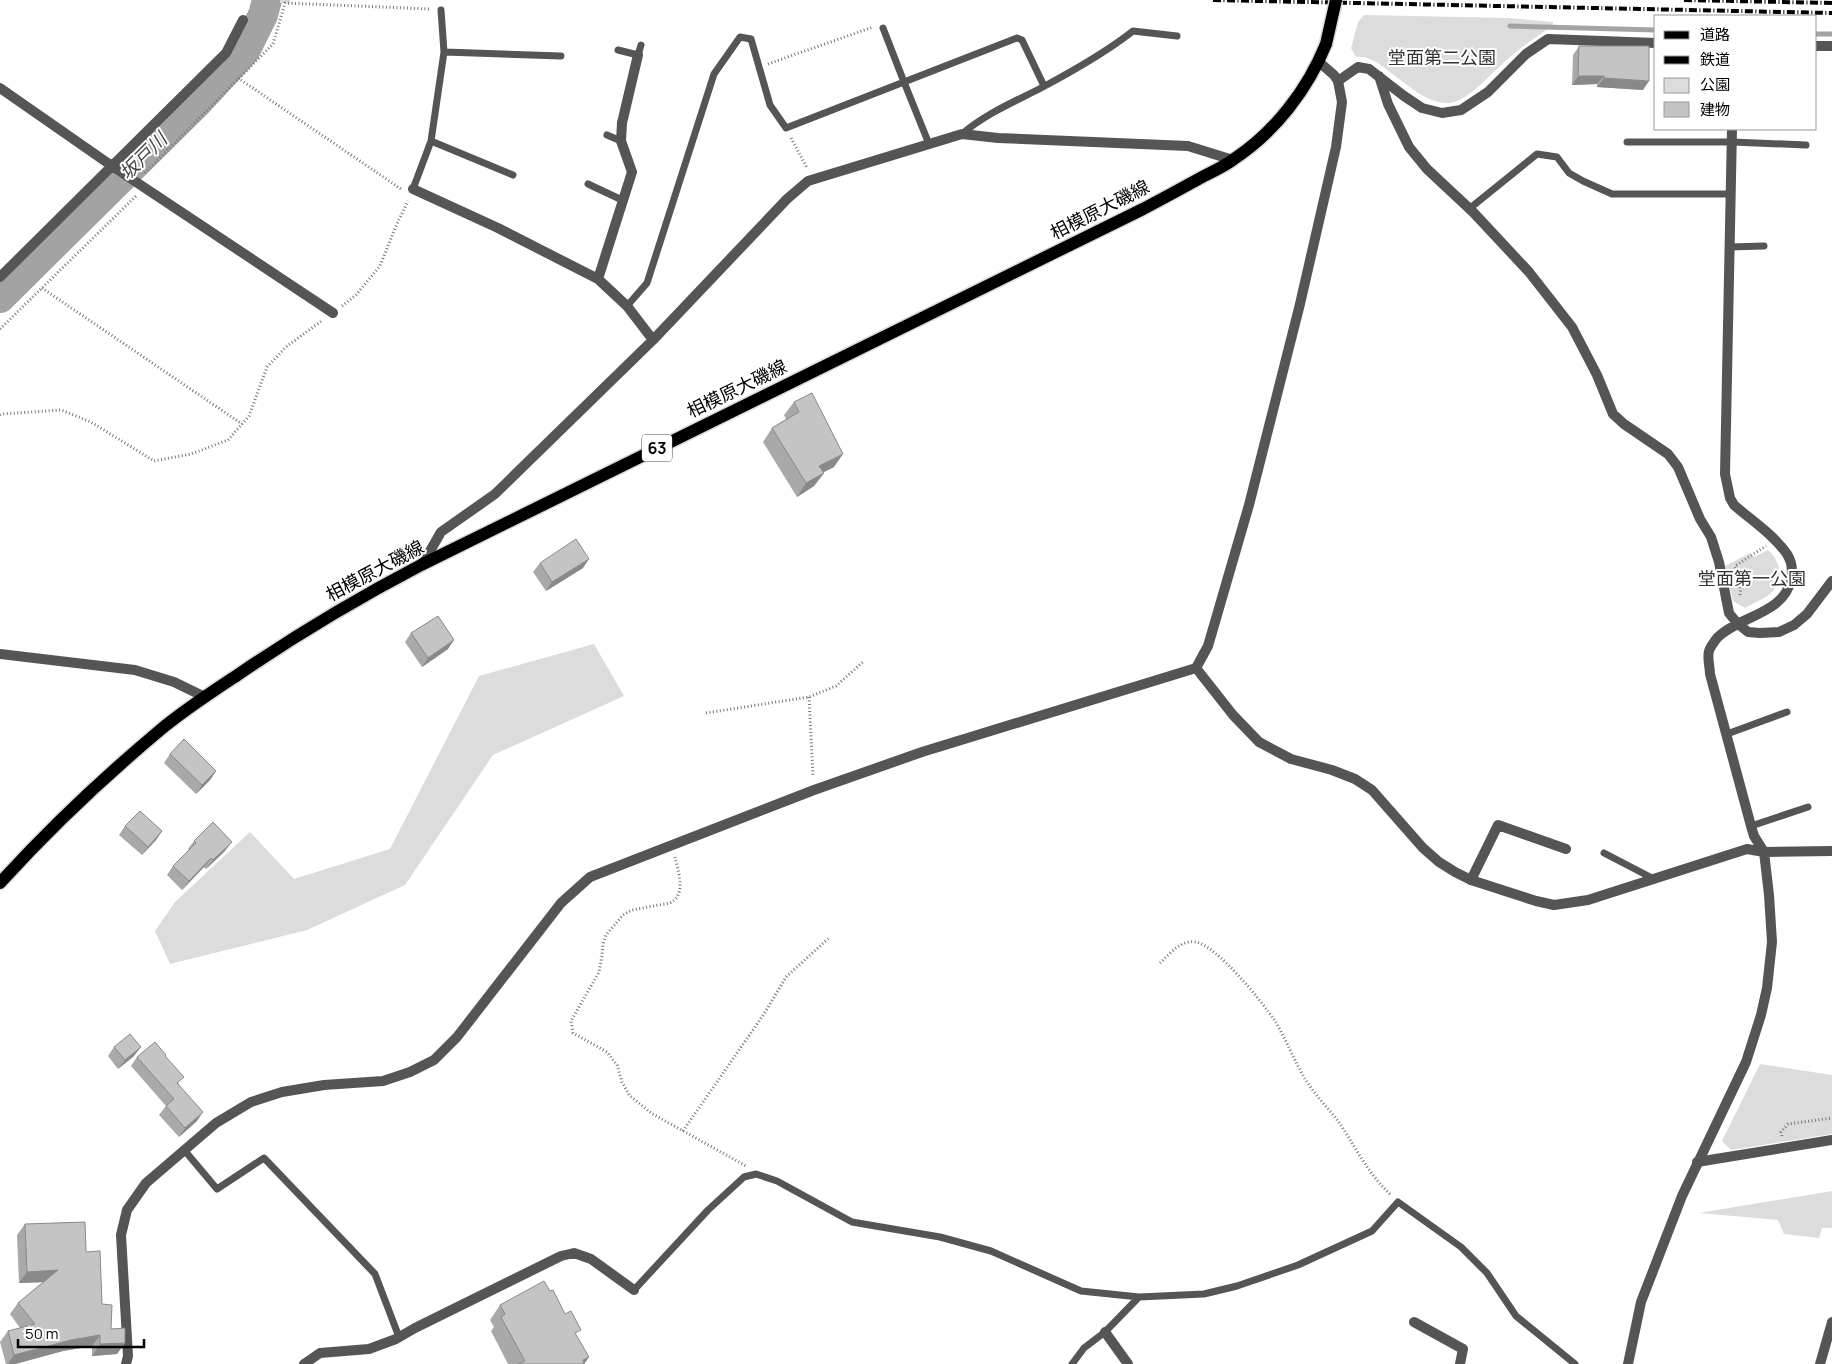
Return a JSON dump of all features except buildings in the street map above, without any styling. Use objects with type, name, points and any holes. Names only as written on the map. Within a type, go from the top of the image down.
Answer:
[{"type":"main road","name":"相模原大磯線","points":[[0,883],[68,812],[160,730],[205,696],[308,628],[355,600],[422,565],[1143,209],[1233,160],[1253,145],[1282,115],[1303,88],[1319,62],[1326,44],[1336,0]]},
{"type":"street","points":[[0,277],[226,52],[243,20]]},
{"type":"street","points":[[1338,81],[1358,67],[1369,69],[1422,108],[1442,113],[1461,110],[1488,92],[1526,54],[1548,39],[1654,43]]},
{"type":"street","points":[[1817,46],[1832,46]]},
{"type":"street","points":[[598,279],[632,172],[621,141],[622,123],[640,50]]},
{"type":"street","points":[[126,1364],[128,1356],[120,1235],[127,1210],[146,1183],[216,1123],[251,1102],[282,1092],[324,1085],[383,1081],[410,1072],[434,1060],[457,1037],[561,903],[590,877],[814,790],[922,752],[1196,668],[1208,646],[1249,505],[1300,304],[1336,147],[1342,102],[1338,81],[1319,62]]},
{"type":"street","points":[[1379,76],[1388,104],[1409,147],[1427,169],[1469,209],[1529,272],[1572,327],[1613,414],[1624,424],[1668,454],[1678,467],[1700,519],[1711,538],[1719,562],[1729,613],[1737,623],[1748,632],[1779,632],[1807,614],[1832,581]]},
{"type":"street","points":[[0,88],[112,166],[333,313]]},
{"type":"street","points":[[1628,1364],[1641,1302],[1682,1196],[1746,1062],[1761,1015],[1767,988],[1772,942],[1764,852],[1754,836],[1710,674],[1709,651],[1714,642],[1722,633],[1737,623],[1754,617],[1782,599],[1788,592],[1793,572],[1792,563],[1778,543],[1734,505],[1730,498],[1725,474],[1732,130]]},
{"type":"street","points":[[422,565],[441,532],[495,494],[653,340],[787,199],[808,181],[962,134],[998,138],[1105,141],[1188,146],[1233,160]]},
{"type":"street","points":[[412,192],[498,228],[598,279],[627,306],[653,340]]},
{"type":"street","points":[[0,654],[135,670],[174,682],[205,696]]},
{"type":"street","points":[[1196,668],[1233,715],[1259,742],[1291,759],[1332,770],[1356,779],[1372,790],[1423,848],[1455,872],[1471,880],[1536,902],[1554,905],[1588,900],[1747,849],[1764,852],[1832,851]]},
{"type":"street","points":[[1471,880],[1498,826],[1566,849]]},
{"type":"street","points":[[1551,844],[1554,833]]},
{"type":"street","points":[[1697,1162],[1832,1140]]},
{"type":"street","points":[[304,1364],[320,1353],[369,1349],[399,1337],[561,1256],[574,1253],[592,1259],[634,1290]]},
{"type":"street","points":[[1414,1322],[1463,1349],[1460,1364]]},
{"type":"street","points":[[1820,1364],[1832,1322]]},
{"type":"street","points":[[1105,1332],[1128,1364]]},
{"type":"lane","points":[[412,192],[431,141],[444,52],[441,10]]},
{"type":"lane","points":[[882,28],[929,144]]},
{"type":"lane","points":[[962,134],[977,121],[1044,86],[1113,46],[1133,31],[1177,36]]},
{"type":"lane","points":[[627,306],[647,283],[714,74],[740,37],[751,39],[770,105],[786,128],[1016,38],[1022,40],[1044,86]]},
{"type":"lane","points":[[618,50],[640,50]]},
{"type":"lane","points":[[444,52],[561,56]]},
{"type":"lane","points":[[607,135],[621,141]]},
{"type":"lane","points":[[431,141],[513,174]]},
{"type":"lane","points":[[1627,142],[1732,142],[1806,145]]},
{"type":"lane","points":[[1469,209],[1537,154],[1558,157],[1569,174],[1612,194],[1731,194]]},
{"type":"lane","points":[[588,184],[622,200]]},
{"type":"lane","points":[[1729,248],[1764,246]]},
{"type":"lane","points":[[1727,734],[1787,712]]},
{"type":"lane","points":[[1752,826],[1808,807]]},
{"type":"lane","points":[[1604,853],[1654,880]]},
{"type":"lane","points":[[185,1151],[217,1189],[264,1158],[375,1274],[399,1337]]},
{"type":"lane","points":[[634,1290],[708,1210],[744,1177],[756,1174],[777,1181],[852,1222],[940,1237],[991,1251],[1081,1291],[1139,1297],[1204,1294],[1237,1286],[1298,1265],[1372,1231],[1398,1202],[1461,1247],[1487,1274],[1516,1316],[1575,1364]]},
{"type":"lane","points":[[1072,1364],[1084,1348],[1105,1332],[1139,1297]]},
{"type":"path","points":[[144,174],[272,44],[285,3],[441,10]]},
{"type":"path","points":[[760,66],[880,25],[882,28]]},
{"type":"path","points":[[0,415],[61,410],[91,422],[154,461],[191,454],[228,440],[249,416],[267,368],[287,346],[356,294],[380,266],[412,192],[238,78]]},
{"type":"path","points":[[786,128],[814,180]]},
{"type":"path","points":[[0,329],[136,196],[136,189]]},
{"type":"path","points":[[42,288],[242,424]]},
{"type":"path","points":[[1741,585],[1736,566],[1761,549]]},
{"type":"path","points":[[706,713],[809,697],[836,686],[864,661]]},
{"type":"path","points":[[809,697],[814,790]]},
{"type":"path","points":[[673,845],[680,886],[679,895],[670,903],[632,910],[624,915],[606,935],[599,972],[572,1021],[573,1034],[608,1052],[629,1095],[651,1113],[742,1163],[756,1174]]},
{"type":"path","points":[[683,1130],[764,1014],[786,977],[830,937]]},
{"type":"path","points":[[1160,963],[1183,943],[1196,942],[1210,949],[1228,965],[1249,988],[1275,1022],[1308,1084],[1338,1121],[1366,1166],[1380,1185],[1398,1202]]},
{"type":"path","points":[[1781,1132],[1788,1124],[1832,1118]]},
{"type":"green space","name":"堂面第二公園","points":[[1364,15],[1508,18],[1553,22],[1553,25],[1504,62],[1482,84],[1465,97],[1450,103],[1443,103],[1423,96],[1374,61],[1368,58],[1356,57],[1351,48],[1358,22]]},
{"type":"green space","name":"堂面第一公園","points":[[1768,550],[1776,559],[1780,576],[1779,582],[1769,594],[1745,608],[1733,601],[1725,566],[1750,553],[1754,557]]},
{"type":"green space","points":[[594,644],[624,696],[493,755],[405,885],[307,930],[170,964],[155,931],[175,902],[250,832],[294,879],[390,849],[479,676]]},
{"type":"green space","points":[[1760,1064],[1832,1075],[1832,1134],[1731,1150],[1722,1141]]},
{"type":"green space","points":[[1832,1191],[1832,1228],[1822,1228],[1819,1238],[1784,1234],[1778,1220],[1699,1213]]},
{"type":"waterway","name":"坂戸川","points":[[0,298],[198,102],[245,51],[263,15],[267,0]]},
{"type":"waterway","points":[[1510,26],[1654,30]]},
{"type":"waterway","points":[[1817,34],[1832,34]]},
{"type":"railway","points":[[1213,0],[1832,13]]},
{"type":"railway","points":[[1684,0],[1832,3]]}]
